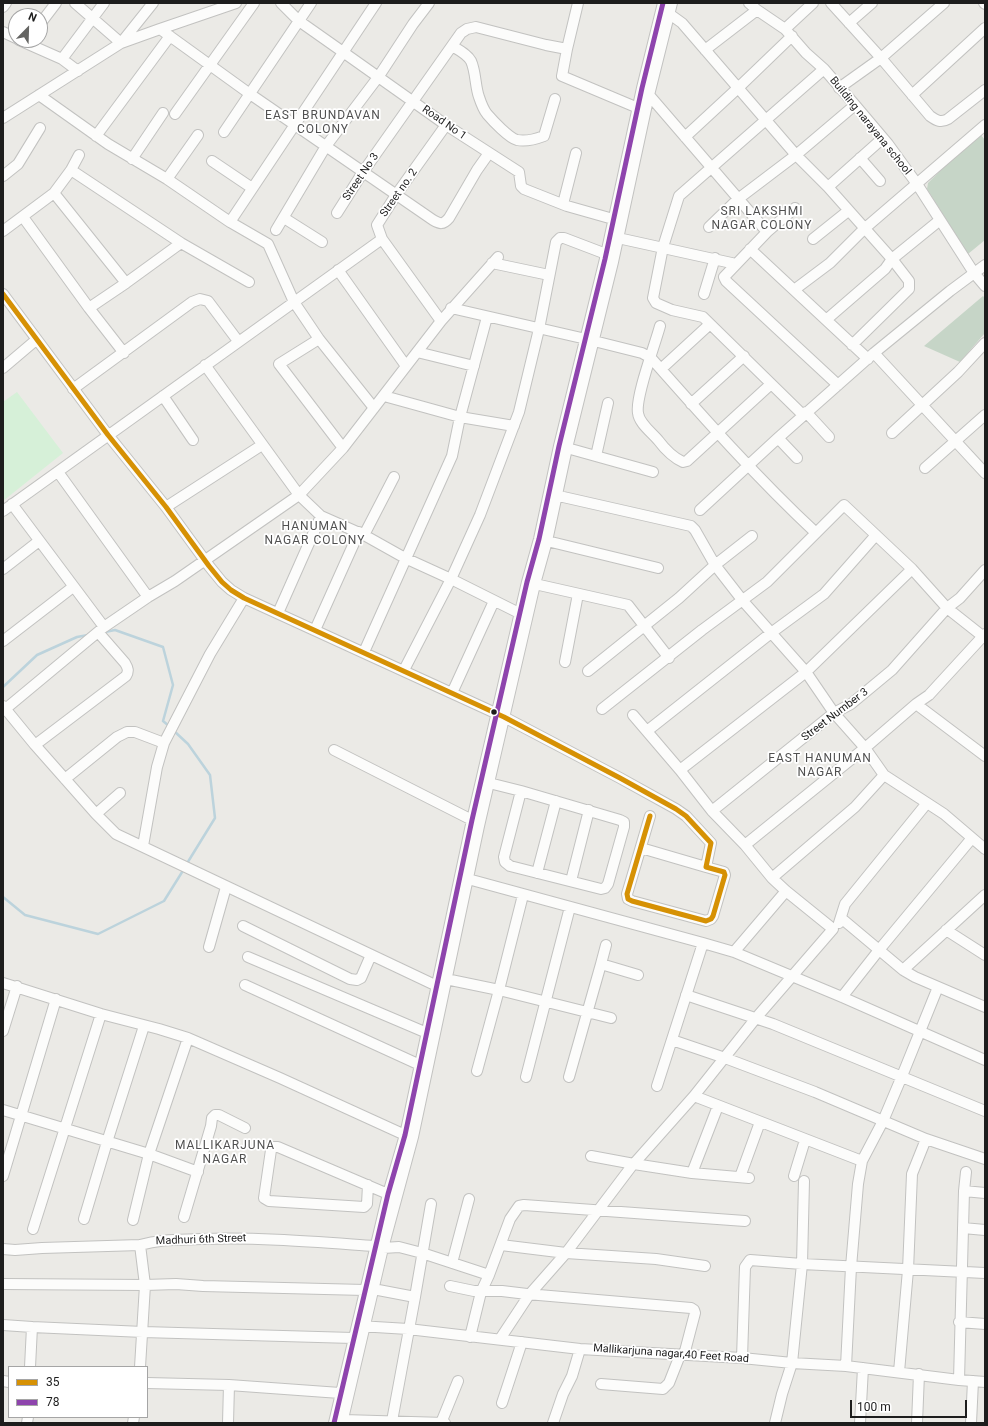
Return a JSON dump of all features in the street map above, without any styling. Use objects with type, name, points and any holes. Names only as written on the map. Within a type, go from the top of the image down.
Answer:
[{"type":"street","points":[[3,7],[6,3]]},
{"type":"street","points":[[48,14],[56,3]]},
{"type":"street","points":[[75,3],[122,43]]},
{"type":"street","points":[[62,59],[104,3]]},
{"type":"street","points":[[122,43],[153,3]]},
{"type":"street","points":[[3,118],[122,43],[224,5],[236,3]]},
{"type":"street","points":[[175,114],[254,3]]},
{"type":"street","name":"Road No 1","points":[[281,3],[299,20],[413,102],[519,172],[521,186],[524,189],[563,204],[618,220]]},
{"type":"street","points":[[224,132],[311,3]]},
{"type":"street","points":[[230,222],[376,3]]},
{"type":"street","points":[[276,230],[326,146],[378,76],[429,3]]},
{"type":"street","points":[[578,3],[562,76],[638,108]]},
{"type":"street","points":[[685,137],[738,88],[813,3]]},
{"type":"street","points":[[831,3],[936,121],[948,119],[985,90]]},
{"type":"street","points":[[848,23],[872,3]]},
{"type":"street","points":[[839,88],[881,58],[944,3]]},
{"type":"street","points":[[705,50],[752,5]]},
{"type":"street","name":"Building narayana school","points":[[752,5],[788,32],[824,69],[855,105],[917,184],[974,273],[985,286]]},
{"type":"street","points":[[667,7],[682,22],[796,155],[828,187],[892,259],[909,281],[909,289],[852,345]]},
{"type":"street","points":[[390,1206],[388,1194],[405,1135],[427,1033],[468,879],[489,783],[520,613],[539,539],[567,448],[590,340],[606,254],[618,220],[649,95],[667,7]]},
{"type":"street","points":[[340,1422],[379,1247],[390,1206],[413,1137],[472,820],[547,541],[552,494],[590,340],[618,238],[618,220],[638,108],[667,7]]},
{"type":"street","name":"Street No 3","points":[[337,213],[363,172],[461,33],[467,29],[476,27],[567,49]]},
{"type":"street","points":[[912,95],[985,28]]},
{"type":"street","points":[[160,29],[250,94],[396,195],[433,220],[443,224],[449,218],[476,170],[489,153]]},
{"type":"street","points":[[96,136],[170,36]]},
{"type":"street","points":[[452,46],[470,60],[482,107],[487,114],[516,140],[535,140],[544,136],[555,99]]},
{"type":"street","points":[[39,48],[62,59],[78,70]]},
{"type":"street","points":[[824,69],[679,196],[663,247],[653,298],[656,303],[672,310],[703,317],[771,384],[829,437]]},
{"type":"street","points":[[39,95],[96,136],[167,179],[230,222],[268,244],[294,302],[319,339],[374,408]]},
{"type":"street","points":[[649,95],[767,232]]},
{"type":"street","points":[[709,227],[738,199],[796,155],[855,105]]},
{"type":"street","points":[[132,159],[163,113]]},
{"type":"street","name":"Street no. 2","points":[[441,321],[382,238],[377,225],[396,195],[446,125]]},
{"type":"street","points":[[794,290],[830,263],[864,229],[985,125]]},
{"type":"street","points":[[3,176],[18,164],[40,128]]},
{"type":"street","points":[[167,179],[198,135]]},
{"type":"street","points":[[828,187],[882,138]]},
{"type":"street","points":[[563,204],[576,152]]},
{"type":"street","points":[[3,231],[54,193],[71,170],[79,156]]},
{"type":"street","points":[[860,158],[880,181]]},
{"type":"street","points":[[212,161],[252,188]]},
{"type":"street","points":[[71,170],[181,242],[249,282]]},
{"type":"street","points":[[54,193],[126,283]]},
{"type":"street","points":[[795,208],[767,232],[724,277],[726,281],[838,385]]},
{"type":"street","points":[[813,239],[848,211]]},
{"type":"street","points":[[23,217],[89,308],[124,353]]},
{"type":"street","points":[[284,218],[322,242]]},
{"type":"street","points":[[826,320],[885,269],[892,259],[940,220]]},
{"type":"street","points":[[3,511],[382,238]]},
{"type":"street","points":[[404,670],[451,579],[480,515],[519,412],[539,328],[556,242],[560,238],[564,238],[606,254]]},
{"type":"street","points":[[618,238],[715,258],[736,264]]},
{"type":"street","points":[[89,308],[126,283],[181,242]]},
{"type":"street","points":[[750,249],[852,345],[871,356],[922,405],[985,473]]},
{"type":"street","points":[[704,294],[715,258]]},
{"type":"street","points":[[550,275],[495,260],[451,308],[344,448],[299,495],[175,581],[148,597],[101,630],[4,709],[96,814],[116,834],[371,955],[441,981],[499,990],[611,1018]]},
{"type":"street","points":[[700,510],[778,438],[871,356],[944,296],[985,265]]},
{"type":"street","points":[[338,270],[406,366]]},
{"type":"street","points":[[3,294],[108,435],[166,507],[204,560],[222,582],[231,590],[244,598],[404,670],[501,716],[639,788],[686,816],[711,843],[706,867]]},
{"type":"street","points":[[73,389],[192,302],[200,299],[208,301],[238,341]]},
{"type":"street","points":[[451,308],[590,340],[642,353],[651,358],[748,466],[816,533]]},
{"type":"street","points":[[364,652],[452,456],[460,417],[487,317]]},
{"type":"street","points":[[661,369],[710,324]]},
{"type":"street","points":[[660,326],[637,405],[638,413],[640,419],[663,446],[680,461],[687,461],[771,384]]},
{"type":"street","points":[[319,339],[279,364],[344,448]]},
{"type":"street","points":[[3,368],[36,340]]},
{"type":"street","points":[[892,433],[958,372],[985,343]]},
{"type":"street","points":[[417,352],[474,366]]},
{"type":"street","points":[[691,404],[744,356]]},
{"type":"street","points":[[205,365],[299,495],[321,516],[362,534],[405,558],[520,613]]},
{"type":"street","points":[[163,396],[193,440]]},
{"type":"street","points":[[384,396],[460,417],[514,426]]},
{"type":"street","points":[[596,456],[608,403]]},
{"type":"street","points":[[925,468],[985,415]]},
{"type":"street","points":[[778,438],[797,458]]},
{"type":"street","points":[[166,507],[262,445]]},
{"type":"street","points":[[567,448],[653,472]]},
{"type":"street","points":[[58,472],[148,597]]},
{"type":"street","points":[[315,630],[362,534],[394,477]]},
{"type":"street","points":[[552,494],[691,526],[695,530],[715,565],[742,601],[806,672],[834,713],[865,748],[884,775],[944,814],[985,848]]},
{"type":"street","points":[[12,504],[73,587],[101,630],[126,663],[128,669],[126,676],[35,745]]},
{"type":"street","points":[[602,709],[669,658],[702,630],[767,582],[844,505],[912,568],[948,608],[984,636],[929,695],[916,704],[865,748],[745,845]]},
{"type":"street","points":[[278,613],[321,516]]},
{"type":"street","points":[[647,731],[771,633],[824,594],[876,535]]},
{"type":"street","points":[[588,671],[679,598],[715,565],[752,536]]},
{"type":"street","points":[[3,569],[39,541]]},
{"type":"street","points":[[547,541],[658,568]]},
{"type":"street","points":[[680,770],[806,672],[912,568]]},
{"type":"street","name":"Street Number 3","points":[[712,811],[834,713],[851,704],[892,670],[948,608],[960,598],[985,570]]},
{"type":"street","points":[[535,584],[628,605],[669,658]]},
{"type":"street","points":[[3,642],[73,587]]},
{"type":"street","points":[[565,662],[578,594]]},
{"type":"street","points":[[143,846],[157,767],[164,743],[210,654],[244,598]]},
{"type":"street","points":[[452,693],[494,601]]},
{"type":"street","points":[[916,704],[985,756]]},
{"type":"street","points":[[633,715],[680,770],[712,811],[745,845],[772,878],[833,929]]},
{"type":"street","points":[[65,779],[126,732],[135,732],[164,743]]},
{"type":"street","points":[[334,750],[472,820]]},
{"type":"street","points":[[772,878],[855,807],[884,775]]},
{"type":"street","points":[[489,783],[521,791],[589,810],[624,822],[624,827],[608,884],[605,888],[601,889],[510,866],[505,862],[504,856],[521,791]]},
{"type":"street","points":[[96,814],[120,794]]},
{"type":"street","points":[[537,873],[556,801]]},
{"type":"street","points":[[500,1339],[530,1295],[566,1253],[634,1164],[694,1096],[756,1018],[833,929],[841,918],[845,904],[927,803]]},
{"type":"street","points":[[571,881],[589,810]]},
{"type":"street","points":[[641,848],[724,872],[725,875],[711,919],[706,921],[628,899],[627,894],[650,816]]},
{"type":"street","points":[[842,997],[972,838]]},
{"type":"street","points":[[468,879],[734,952],[842,997],[985,1060]]},
{"type":"street","points":[[209,948],[226,887]]},
{"type":"street","points":[[734,952],[786,891]]},
{"type":"street","points":[[477,1070],[499,990],[522,895]]},
{"type":"street","points":[[904,970],[985,895]]},
{"type":"street","points":[[526,1077],[570,907]]},
{"type":"street","points":[[841,918],[904,970],[915,977],[985,1007]]},
{"type":"street","points":[[243,926],[350,979],[357,980],[361,978],[371,955]]},
{"type":"street","points":[[946,930],[985,955]]},
{"type":"street","points":[[657,1086],[703,943]]},
{"type":"street","points":[[570,1078],[606,945]]},
{"type":"street","points":[[248,956],[427,1033]]},
{"type":"street","points":[[601,964],[638,975]]},
{"type":"street","points":[[3,983],[17,986],[101,1014],[188,1038],[405,1135]]},
{"type":"street","points":[[245,985],[420,1065]]},
{"type":"street","points":[[3,1031],[17,986]]},
{"type":"street","points":[[846,1366],[851,1267],[858,1184],[862,1161],[902,1076],[938,988]]},
{"type":"street","points":[[686,995],[756,1018],[985,1111]]},
{"type":"street","points":[[3,1176],[56,999]]},
{"type":"street","points":[[33,1229],[66,1129],[101,1014]]},
{"type":"street","points":[[84,1219],[144,1026]]},
{"type":"street","points":[[133,1220],[149,1154],[188,1038]]},
{"type":"street","points":[[672,1040],[815,1092],[926,1139],[985,1159]]},
{"type":"street","points":[[694,1096],[862,1161]]},
{"type":"street","points":[[692,1173],[718,1106]]},
{"type":"street","points":[[3,1110],[149,1154],[198,1172]]},
{"type":"street","points":[[184,1217],[214,1115],[219,1115],[245,1128]]},
{"type":"street","points":[[592,1156],[692,1173],[744,1177],[760,1122]]},
{"type":"street","points":[[899,1372],[908,1270],[912,1174],[926,1139]]},
{"type":"street","points":[[794,1176],[805,1140]]},
{"type":"street","points":[[368,1185],[367,1204],[364,1207],[269,1201],[264,1198],[271,1150],[273,1147],[278,1147],[368,1185],[388,1194]]},
{"type":"street","points":[[959,1380],[959,1322],[966,1172]]},
{"type":"street","points":[[775,1423],[792,1363],[802,1264],[804,1181]]},
{"type":"street","points":[[964,1191],[985,1193]]},
{"type":"street","points":[[452,1263],[469,1199]]},
{"type":"street","points":[[396,1422],[408,1329],[431,1204]]},
{"type":"street","points":[[470,1337],[481,1292],[501,1245],[510,1219],[519,1206],[524,1205],[745,1222]]},
{"type":"street","points":[[963,1228],[985,1230]]},
{"type":"street","name":"Madhuri 6th Street","points":[[3,1249],[15,1250],[140,1245],[156,1240],[236,1238],[285,1239],[379,1247],[399,1247],[489,1275]]},
{"type":"street","points":[[140,1245],[145,1285],[140,1366]]},
{"type":"street","points":[[501,1245],[566,1253],[656,1259],[705,1266]]},
{"type":"street","points":[[742,1358],[745,1267],[752,1259],[851,1267],[985,1273]]},
{"type":"street","points":[[3,1284],[176,1284],[202,1286],[369,1289],[415,1297]]},
{"type":"street","points":[[450,1286],[481,1292],[502,1291],[530,1295],[691,1308],[694,1310],[695,1313],[682,1355],[669,1383],[663,1389],[601,1384]]},
{"type":"street","points":[[959,1322],[985,1324]]},
{"type":"street","points":[[3,1325],[143,1332],[353,1338]]},
{"type":"street","points":[[30,1366],[32,1326]]},
{"type":"street","points":[[340,1422],[340,1393],[353,1338],[361,1326]]},
{"type":"street","name":"Mallikarjuna nagar,40 Feet Road","points":[[361,1326],[408,1329],[580,1349],[742,1358],[846,1366],[985,1382]]},
{"type":"street","points":[[502,1403],[522,1342]]},
{"type":"street","points":[[553,1423],[563,1394],[572,1376],[580,1349]]},
{"type":"street","points":[[860,1423],[863,1368]]},
{"type":"street","points":[[917,1423],[919,1374]]},
{"type":"street","points":[[340,1422],[439,1423],[458,1381]]},
{"type":"street","points":[[971,1423],[973,1381]]},
{"type":"street","points":[[148,1383],[229,1385],[340,1393]]},
{"type":"street","points":[[228,1423],[229,1385]]},
{"type":"green space","points":[[980,134],[985,140],[985,240],[968,254],[927,189],[928,183],[961,150]]},
{"type":"green space","points":[[983,296],[985,298],[985,333],[960,362],[924,346]]},
{"type":"green space","points":[[17,392],[63,453],[3,501],[3,402]]},
{"type":"waterway","points":[[105,632],[115,630],[163,647],[173,685],[163,721],[169,726]]},
{"type":"waterway","points":[[3,687],[37,655],[77,637],[88,635]]},
{"type":"waterway","points":[[174,731],[188,744],[210,775],[215,818],[186,865]]},
{"type":"waterway","points":[[3,897],[25,915],[98,934],[164,901],[184,869]]},
{"type":"transit line","name":"78","points":[[334,1423],[388,1194],[405,1135],[472,820],[527,582],[539,539],[559,446],[605,259],[642,88],[663,3]]},
{"type":"transit line","name":"35","points":[[3,294],[108,435],[166,507],[209,566],[222,582],[231,590],[244,598],[504,717],[676,809],[686,816],[711,843],[706,867],[724,872],[725,875],[711,919],[706,921],[628,899],[627,894],[650,816]]},
{"type":"district","name":"EAST BRUNDAVAN COLONY","points":[[323,123]]},
{"type":"district","name":"SRI LAKSHMI NAGAR COLONY","points":[[762,219]]},
{"type":"district","name":"HANUMAN NAGAR COLONY","points":[[315,534]]},
{"type":"district","name":"EAST HANUMAN NAGAR","points":[[820,766]]},
{"type":"district","name":"MALLIKARJUNA NAGAR","points":[[225,1153]]}]
